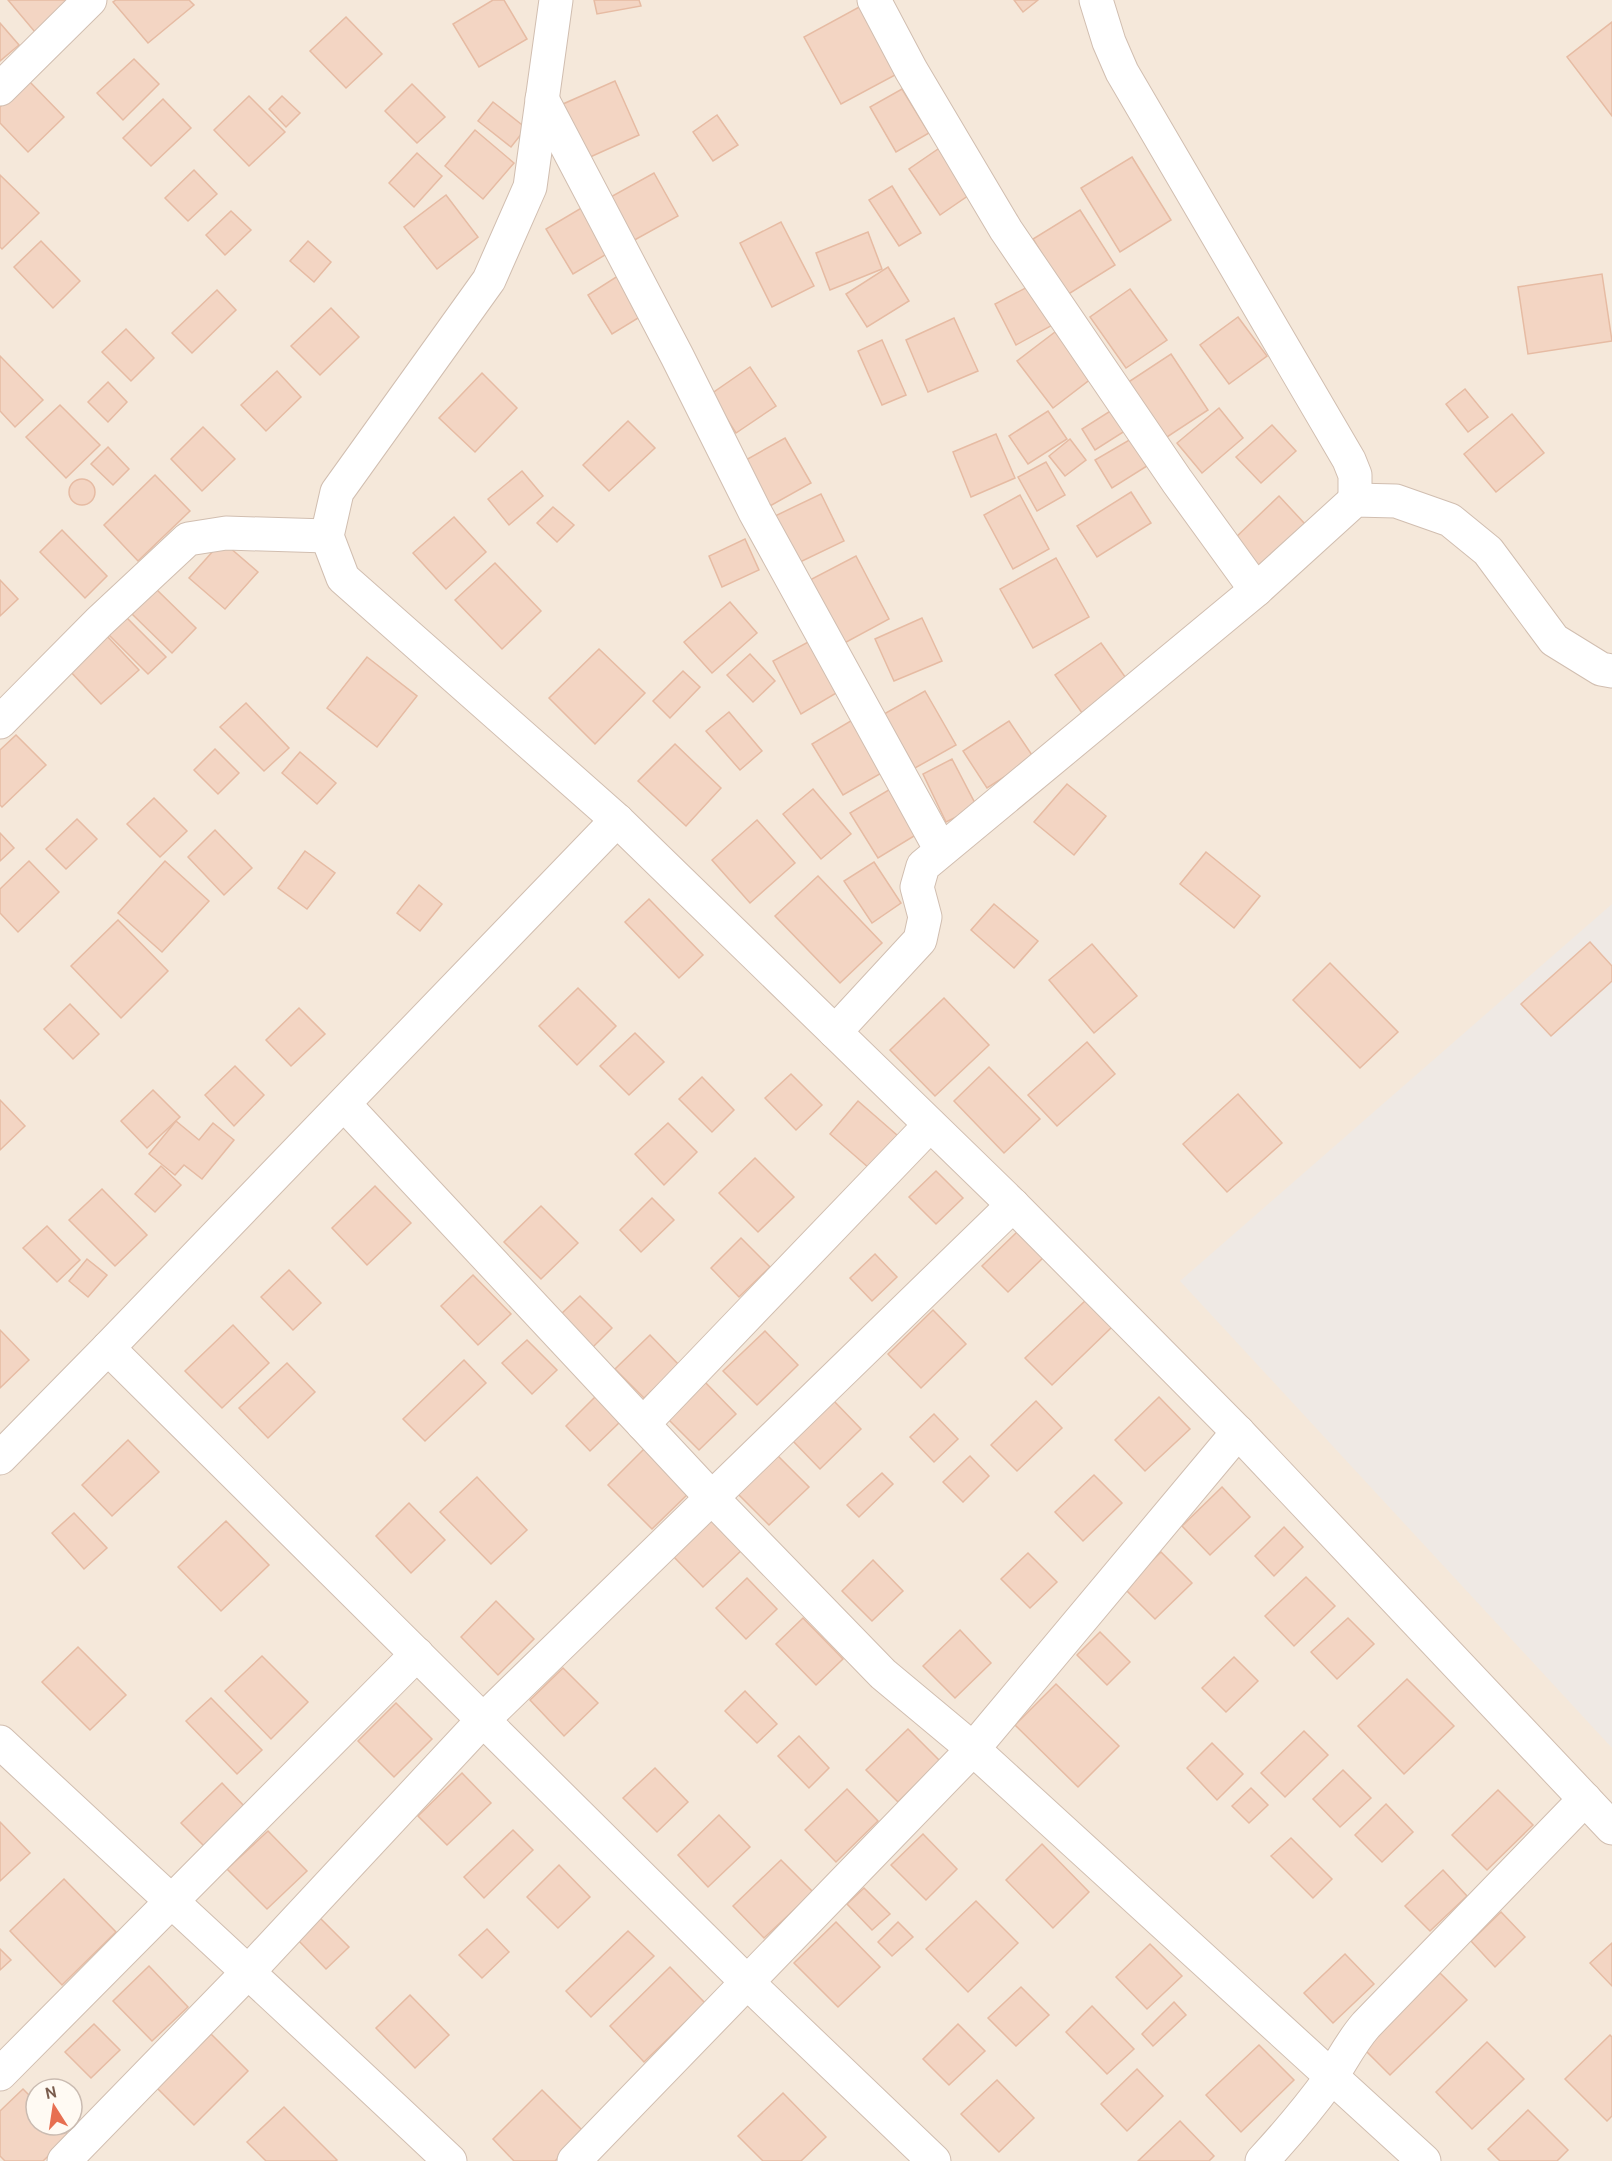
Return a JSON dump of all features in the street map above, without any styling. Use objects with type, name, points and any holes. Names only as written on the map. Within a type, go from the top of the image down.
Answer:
[{"type":"street","points":[[0,89],[90,0]]},
{"type":"street","points":[[556,0],[530,187],[489,280],[337,492],[327,536],[343,578],[617,820],[1013,1205],[1238,1431],[1612,1828]]},
{"type":"street","points":[[874,0],[911,70],[1006,230],[1177,481],[1256,590]]},
{"type":"street","points":[[1096,0],[1109,42],[1122,72],[1349,460],[1355,475],[1355,500]]},
{"type":"street","points":[[542,99],[676,356],[754,512],[941,850]]},
{"type":"street","points":[[835,1032],[920,940],[925,916],[917,887],[923,866],[1256,590],[1355,500],[1396,501],[1450,520],[1488,551],[1554,640],[1601,669],[1612,671]]},
{"type":"street","points":[[0,722],[99,622],[188,539],[226,532],[327,536]]},
{"type":"street","points":[[0,1458],[617,820]]},
{"type":"street","points":[[344,1104],[711,1498],[883,1674],[973,1749],[1424,2161]]},
{"type":"street","points":[[643,1424],[930,1125]]},
{"type":"street","points":[[64,2161],[249,1971],[483,1720],[1013,1205]]},
{"type":"street","points":[[108,1348],[748,1983],[934,2161]]},
{"type":"street","points":[[574,2161],[973,1749],[1238,1431]]},
{"type":"street","points":[[0,2074],[417,1654]]},
{"type":"street","points":[[0,1742],[249,1971],[450,2161]]},
{"type":"street","points":[[1262,2161],[1299,2121],[1331,2077],[1352,2041],[1366,2025],[1584,1799]]},
{"type":"shaded area","points":[[0,0],[1612,0],[1612,2161],[0,2161]]},
{"type":"shaded area","points":[[1612,904],[1612,1748],[1180,1281]]},
{"type":"building","points":[[8,0],[73,0],[35,32]]},
{"type":"building","points":[[116,0],[189,0],[194,5],[148,43],[113,2]]},
{"type":"building","points":[[493,0],[504,0],[527,39],[479,67],[453,24]]},
{"type":"building","points":[[594,0],[639,0],[641,6],[597,14]]},
{"type":"building","points":[[1014,0],[1038,0],[1023,12]]},
{"type":"building","points":[[861,6],[897,74],[841,104],[804,37]]},
{"type":"building","points":[[346,17],[382,54],[346,88],[310,51]]},
{"type":"building","points":[[1612,22],[1612,116],[1567,57]]},
{"type":"building","points":[[0,23],[19,45],[0,61]]},
{"type":"building","points":[[134,59],[159,84],[123,120],[97,93]]},
{"type":"building","points":[[28,80],[64,117],[28,152],[0,123],[0,107]]},
{"type":"building","points":[[615,81],[639,135],[588,158],[563,104]]},
{"type":"building","points":[[412,84],[445,117],[417,143],[385,111]]},
{"type":"building","points":[[902,89],[929,133],[896,152],[870,107]]},
{"type":"building","points":[[249,96],[285,132],[249,166],[214,130]]},
{"type":"building","points":[[282,96],[300,113],[286,127],[269,109]]},
{"type":"building","points":[[163,99],[191,128],[151,166],[123,138]]},
{"type":"building","points":[[493,102],[526,128],[511,147],[478,121]]},
{"type":"building","points":[[717,115],[738,145],[713,161],[693,132]]},
{"type":"building","points":[[475,130],[514,163],[483,199],[445,166]]},
{"type":"building","points":[[941,147],[972,193],[940,215],[909,169]]},
{"type":"building","points":[[417,153],[442,176],[414,207],[389,183]]},
{"type":"building","points":[[1132,157],[1171,220],[1120,252],[1081,188]]},
{"type":"building","points":[[194,170],[217,194],[188,221],[165,198]]},
{"type":"building","points":[[654,173],[678,216],[631,242],[607,199]]},
{"type":"building","points":[[0,175],[39,213],[2,249],[0,247]]},
{"type":"building","points":[[892,186],[921,233],[899,246],[869,200]]},
{"type":"building","points":[[446,195],[478,237],[437,269],[404,227]]},
{"type":"building","points":[[583,207],[610,252],[573,274],[546,229]]},
{"type":"building","points":[[1080,210],[1115,265],[1067,295],[1033,239]]},
{"type":"building","points":[[231,211],[251,230],[225,255],[206,235]]},
{"type":"building","points":[[781,222],[814,286],[772,307],[740,243]]},
{"type":"building","points":[[868,232],[882,269],[830,290],[816,253]]},
{"type":"building","points":[[41,241],[80,281],[53,308],[14,267]]},
{"type":"building","points":[[308,241],[331,262],[314,282],[290,261]]},
{"type":"building","points":[[888,267],[909,301],[867,327],[846,294]]},
{"type":"building","points":[[624,272],[648,312],[612,334],[588,295]]},
{"type":"building","points":[[1602,274],[1612,341],[1528,354],[1518,287]]},
{"type":"building","points":[[1037,282],[1058,322],[1016,345],[995,304]]},
{"type":"building","points":[[1130,289],[1167,340],[1126,368],[1090,317]]},
{"type":"building","points":[[217,290],[236,310],[192,353],[172,333]]},
{"type":"building","points":[[331,308],[359,337],[320,375],[291,346]]},
{"type":"building","points":[[1238,317],[1267,356],[1229,384],[1200,345]]},
{"type":"building","points":[[954,318],[978,371],[928,392],[906,340]]},
{"type":"building","points":[[126,329],[154,358],[131,381],[102,352]]},
{"type":"building","points":[[1055,332],[1092,378],[1053,408],[1017,361]]},
{"type":"building","points":[[882,340],[906,395],[882,405],[858,351]]},
{"type":"building","points":[[1171,354],[1208,410],[1164,439],[1127,383]]},
{"type":"building","points":[[0,356],[43,400],[15,427],[0,411]]},
{"type":"building","points":[[750,367],[776,406],[736,433],[711,394]]},
{"type":"building","points":[[277,371],[301,397],[266,431],[241,405]]},
{"type":"building","points":[[482,373],[517,408],[475,452],[439,418]]},
{"type":"building","points":[[108,382],[127,402],[108,422],[88,402]]},
{"type":"building","points":[[1465,389],[1488,417],[1468,432],[1446,404]]},
{"type":"building","points":[[60,405],[100,445],[66,478],[26,437]]},
{"type":"building","points":[[1115,408],[1128,429],[1095,450],[1082,429]]},
{"type":"building","points":[[1219,408],[1243,438],[1202,473],[1177,443]]},
{"type":"building","points":[[1048,411],[1067,439],[1028,464],[1009,436]]},
{"type":"building","points":[[1512,414],[1544,453],[1496,492],[1464,454]]},
{"type":"building","points":[[628,421],[655,448],[609,491],[583,465]]},
{"type":"building","points":[[1272,425],[1296,451],[1261,483],[1236,457]]},
{"type":"building","points":[[203,427],[235,459],[202,491],[171,459]]},
{"type":"building","points":[[996,434],[1015,478],[971,497],[953,452]]},
{"type":"building","points":[[785,438],[811,483],[770,506],[744,461]]},
{"type":"building","points":[[1070,439],[1086,460],[1065,476],[1049,456]]},
{"type":"building","points":[[1131,439],[1147,466],[1112,488],[1095,460]]},
{"type":"building","points":[[108,447],[129,469],[113,485],[91,464]]},
{"type":"building","points":[[1046,462],[1065,495],[1037,511],[1018,477]]},
{"type":"building","points":[[522,471],[543,496],[509,525],[488,499]]},
{"type":"building","points":[[155,475],[190,511],[138,561],[104,525]]},
{"type":"building","points":[[82,479],[91,483],[95,492],[91,501],[82,505],[73,501],[69,492],[73,483]]},
{"type":"building","points":[[1131,492],[1151,523],[1097,557],[1077,526]]},
{"type":"building","points":[[821,494],[844,541],[798,563],[775,516]]},
{"type":"building","points":[[1020,495],[1049,549],[1013,569],[984,515]]},
{"type":"building","points":[[1279,496],[1305,524],[1258,568],[1232,541]]},
{"type":"building","points":[[553,507],[574,525],[557,542],[537,523]]},
{"type":"building","points":[[454,517],[486,552],[446,589],[413,553]]},
{"type":"building","points":[[62,530],[107,576],[85,598],[40,552]]},
{"type":"building","points":[[745,539],[759,570],[722,587],[709,556]]},
{"type":"building","points":[[222,541],[258,572],[225,609],[189,578]]},
{"type":"building","points":[[856,556],[889,619],[839,646],[806,582]]},
{"type":"building","points":[[1056,558],[1089,617],[1033,648],[1000,589]]},
{"type":"building","points":[[495,563],[541,611],[502,649],[455,600]]},
{"type":"building","points":[[0,580],[18,599],[0,616]]},
{"type":"building","points":[[156,589],[196,628],[172,653],[132,614]]},
{"type":"building","points":[[730,602],[757,633],[712,673],[684,642]]},
{"type":"building","points":[[120,611],[166,657],[148,674],[103,629]]},
{"type":"building","points":[[922,618],[942,661],[894,681],[875,639]]},
{"type":"building","points":[[107,636],[139,670],[101,704],[69,670]]},
{"type":"building","points":[[810,641],[838,692],[801,714],[773,661]]},
{"type":"building","points":[[1101,643],[1133,688],[1087,720],[1055,675]]},
{"type":"building","points":[[599,649],[645,693],[595,744],[549,698]]},
{"type":"building","points":[[750,654],[775,681],[753,702],[727,675]]},
{"type":"building","points":[[367,657],[417,696],[377,747],[327,708]]},
{"type":"building","points":[[683,671],[700,687],[670,718],[653,701]]},
{"type":"building","points":[[925,691],[956,745],[915,768],[884,714]]},
{"type":"building","points":[[246,703],[289,748],[264,771],[220,727]]},
{"type":"building","points":[[729,712],[762,751],[740,770],[706,731]]},
{"type":"building","points":[[854,719],[885,771],[843,795],[812,744]]},
{"type":"building","points":[[1009,721],[1034,758],[987,788],[963,751]]},
{"type":"building","points":[[16,735],[46,765],[2,807],[0,805],[0,750]]},
{"type":"building","points":[[675,744],[721,788],[686,826],[638,781]]},
{"type":"building","points":[[215,749],[239,773],[218,794],[194,770]]},
{"type":"building","points":[[300,752],[336,783],[317,804],[282,773]]},
{"type":"building","points":[[952,759],[977,807],[946,822],[923,774]]},
{"type":"building","points":[[1067,784],[1106,816],[1074,855],[1034,822]]},
{"type":"building","points":[[892,788],[919,833],[878,858],[850,813]]},
{"type":"building","points":[[813,789],[851,834],[821,859],[783,814]]},
{"type":"building","points":[[154,798],[187,831],[160,857],[127,824]]},
{"type":"building","points":[[77,819],[97,839],[66,869],[46,849]]},
{"type":"building","points":[[757,820],[795,863],[750,903],[712,860]]},
{"type":"building","points":[[215,830],[252,868],[224,895],[188,857]]},
{"type":"building","points":[[0,833],[14,848],[0,861]]},
{"type":"building","points":[[305,851],[335,873],[307,909],[278,888]]},
{"type":"building","points":[[1206,852],[1260,896],[1234,928],[1180,884]]},
{"type":"building","points":[[29,861],[59,892],[18,932],[0,913],[0,889]]},
{"type":"building","points":[[165,861],[209,901],[162,952],[118,913]]},
{"type":"building","points":[[874,862],[901,903],[872,923],[844,881]]},
{"type":"building","points":[[818,876],[882,943],[840,983],[775,916]]},
{"type":"building","points":[[419,885],[442,904],[420,931],[397,913]]},
{"type":"building","points":[[649,899],[703,955],[679,978],[625,922]]},
{"type":"building","points":[[994,904],[1038,941],[1014,968],[971,930]]},
{"type":"building","points":[[118,920],[168,971],[121,1018],[71,966]]},
{"type":"building","points":[[1590,942],[1612,966],[1612,981],[1551,1036],[1521,1004]]},
{"type":"building","points":[[1092,944],[1137,996],[1094,1033],[1049,980]]},
{"type":"building","points":[[1330,963],[1398,1032],[1360,1068],[1293,1000]]},
{"type":"building","points":[[578,988],[616,1026],[577,1065],[539,1026]]},
{"type":"building","points":[[944,998],[989,1045],[935,1096],[890,1050]]},
{"type":"building","points":[[70,1004],[99,1034],[73,1059],[44,1029]]},
{"type":"building","points":[[299,1008],[325,1034],[291,1066],[266,1040]]},
{"type":"building","points":[[635,1033],[664,1062],[629,1095],[600,1066]]},
{"type":"building","points":[[1087,1042],[1115,1074],[1057,1126],[1028,1095]]},
{"type":"building","points":[[235,1066],[264,1095],[234,1126],[205,1095]]},
{"type":"building","points":[[989,1067],[1040,1119],[1004,1153],[954,1101]]},
{"type":"building","points":[[791,1074],[822,1105],[796,1130],[765,1098]]},
{"type":"building","points":[[702,1077],[734,1110],[712,1132],[679,1099]]},
{"type":"building","points":[[153,1090],[180,1117],[147,1148],[121,1121]]},
{"type":"building","points":[[1238,1094],[1282,1143],[1227,1192],[1183,1144]]},
{"type":"building","points":[[0,1100],[25,1126],[0,1150]]},
{"type":"building","points":[[858,1101],[905,1142],[877,1175],[830,1134]]},
{"type":"building","points":[[176,1121],[199,1140],[213,1123],[234,1140],[202,1179],[184,1165],[175,1175],[149,1154]]},
{"type":"building","points":[[668,1123],[697,1152],[664,1185],[635,1154]]},
{"type":"building","points":[[755,1158],[794,1197],[758,1232],[719,1193]]},
{"type":"building","points":[[161,1166],[181,1185],[155,1212],[135,1194]]},
{"type":"building","points":[[936,1171],[963,1198],[936,1224],[909,1197]]},
{"type":"building","points":[[375,1186],[411,1223],[367,1265],[332,1228]]},
{"type":"building","points":[[102,1189],[147,1235],[115,1266],[69,1220]]},
{"type":"building","points":[[652,1198],[674,1220],[641,1252],[620,1230]]},
{"type":"building","points":[[541,1206],[578,1243],[541,1279],[504,1242]]},
{"type":"building","points":[[47,1226],[80,1260],[57,1282],[23,1248]]},
{"type":"building","points":[[1020,1229],[1046,1255],[1008,1292],[982,1266]]},
{"type":"building","points":[[741,1238],[770,1267],[739,1297],[711,1268]]},
{"type":"building","points":[[875,1254],[897,1277],[872,1301],[850,1278]]},
{"type":"building","points":[[87,1259],[107,1275],[88,1297],[69,1281]]},
{"type":"building","points":[[289,1270],[321,1303],[293,1330],[261,1297]]},
{"type":"building","points":[[473,1275],[511,1314],[478,1345],[441,1306]]},
{"type":"building","points":[[580,1296],[612,1328],[592,1348],[560,1315]]},
{"type":"building","points":[[1086,1300],[1112,1327],[1052,1385],[1025,1358]]},
{"type":"building","points":[[933,1310],[966,1344],[921,1388],[888,1354]]},
{"type":"building","points":[[233,1325],[269,1363],[222,1408],[185,1371]]},
{"type":"building","points":[[0,1330],[29,1360],[0,1388]]},
{"type":"building","points":[[765,1331],[798,1365],[757,1405],[723,1371]]},
{"type":"building","points":[[650,1335],[679,1365],[644,1398],[615,1369]]},
{"type":"building","points":[[527,1340],[557,1370],[532,1394],[502,1363]]},
{"type":"building","points":[[464,1360],[486,1383],[425,1441],[403,1419]]},
{"type":"building","points":[[287,1363],[315,1392],[268,1438],[239,1408]]},
{"type":"building","points":[[704,1381],[736,1414],[699,1450],[667,1418]]},
{"type":"building","points":[[596,1396],[621,1421],[590,1451],[566,1426]]},
{"type":"building","points":[[1159,1397],[1190,1429],[1145,1471],[1115,1440]]},
{"type":"building","points":[[832,1399],[861,1429],[820,1469],[791,1439]]},
{"type":"building","points":[[1036,1401],[1062,1428],[1017,1471],[991,1445]]},
{"type":"building","points":[[934,1414],[958,1439],[934,1462],[910,1437]]},
{"type":"building","points":[[128,1440],[159,1472],[112,1516],[82,1485]]},
{"type":"building","points":[[646,1447],[690,1492],[652,1529],[608,1485]]},
{"type":"building","points":[[775,1453],[809,1487],[769,1525],[735,1491]]},
{"type":"building","points":[[970,1456],[989,1476],[963,1502],[943,1482]]},
{"type":"building","points":[[882,1473],[893,1484],[859,1517],[847,1505]]},
{"type":"building","points":[[1094,1475],[1122,1503],[1083,1541],[1055,1512]]},
{"type":"building","points":[[477,1477],[527,1530],[491,1564],[440,1512]]},
{"type":"building","points":[[1222,1487],[1250,1517],[1210,1555],[1182,1526]]},
{"type":"building","points":[[409,1503],[445,1540],[411,1573],[376,1536]]},
{"type":"building","points":[[74,1513],[107,1548],[84,1569],[52,1533]]},
{"type":"building","points":[[712,1517],[743,1549],[703,1587],[672,1555]]},
{"type":"building","points":[[226,1521],[269,1565],[221,1611],[178,1567]]},
{"type":"building","points":[[1284,1527],[1303,1547],[1274,1576],[1255,1556]]},
{"type":"building","points":[[1161,1552],[1192,1583],[1155,1619],[1124,1588]]},
{"type":"building","points":[[1028,1553],[1057,1582],[1030,1608],[1001,1579]]},
{"type":"building","points":[[873,1560],[903,1591],[872,1621],[842,1591]]},
{"type":"building","points":[[1306,1577],[1335,1606],[1294,1646],[1265,1616]]},
{"type":"building","points":[[747,1578],[777,1609],[746,1639],[716,1608]]},
{"type":"building","points":[[496,1601],[534,1639],[498,1675],[461,1637]]},
{"type":"building","points":[[803,1618],[843,1659],[816,1685],[776,1644]]},
{"type":"building","points":[[1348,1618],[1374,1644],[1337,1679],[1311,1652]]},
{"type":"building","points":[[960,1630],[991,1663],[955,1698],[923,1666]]},
{"type":"building","points":[[1100,1632],[1130,1662],[1107,1685],[1077,1655]]},
{"type":"building","points":[[78,1647],[126,1695],[90,1730],[42,1682]]},
{"type":"building","points":[[262,1656],[308,1702],[271,1739],[225,1691]]},
{"type":"building","points":[[1234,1657],[1258,1681],[1226,1712],[1202,1688]]},
{"type":"building","points":[[563,1668],[598,1703],[564,1736],[530,1700]]},
{"type":"building","points":[[1407,1679],[1454,1726],[1404,1774],[1358,1726]]},
{"type":"building","points":[[1056,1684],[1119,1746],[1078,1787],[1015,1725]]},
{"type":"building","points":[[745,1691],[777,1724],[757,1743],[725,1711]]},
{"type":"building","points":[[211,1698],[262,1750],[237,1774],[186,1721]]},
{"type":"building","points":[[396,1703],[432,1739],[394,1777],[358,1741]]},
{"type":"building","points":[[908,1729],[940,1761],[898,1802],[866,1770]]},
{"type":"building","points":[[1304,1731],[1328,1755],[1285,1797],[1261,1773]]},
{"type":"building","points":[[799,1736],[829,1768],[809,1788],[778,1756]]},
{"type":"building","points":[[1212,1743],[1243,1774],[1217,1800],[1187,1768]]},
{"type":"building","points":[[655,1768],[688,1802],[657,1832],[623,1798]]},
{"type":"building","points":[[1343,1770],[1371,1798],[1340,1827],[1313,1799]]},
{"type":"building","points":[[462,1773],[491,1803],[447,1845],[418,1816]]},
{"type":"building","points":[[222,1783],[246,1808],[205,1847],[181,1823]]},
{"type":"building","points":[[1251,1788],[1268,1805],[1249,1823],[1232,1806]]},
{"type":"building","points":[[847,1789],[878,1821],[836,1862],[805,1830]]},
{"type":"building","points":[[1498,1790],[1533,1825],[1487,1870],[1452,1835]]},
{"type":"building","points":[[1386,1804],[1413,1832],[1382,1862],[1355,1835]]},
{"type":"building","points":[[719,1815],[750,1847],[708,1887],[678,1855]]},
{"type":"building","points":[[0,1822],[30,1853],[0,1881]]},
{"type":"building","points":[[513,1830],[533,1850],[484,1898],[464,1877]]},
{"type":"building","points":[[268,1831],[307,1871],[267,1909],[227,1869]]},
{"type":"building","points":[[923,1834],[957,1869],[926,1900],[891,1865]]},
{"type":"building","points":[[1291,1838],[1332,1879],[1313,1898],[1271,1856]]},
{"type":"building","points":[[1042,1844],[1089,1892],[1053,1928],[1006,1880]]},
{"type":"building","points":[[781,1860],[813,1892],[764,1938],[733,1906]]},
{"type":"building","points":[[559,1865],[590,1897],[558,1928],[527,1897]]},
{"type":"building","points":[[1443,1870],[1467,1896],[1430,1931],[1405,1906]]},
{"type":"building","points":[[64,1879],[116,1932],[62,1985],[10,1931]]},
{"type":"building","points":[[864,1888],[890,1914],[872,1930],[847,1904]]},
{"type":"building","points":[[976,1901],[1018,1943],[968,1992],[926,1949]]},
{"type":"building","points":[[1501,1912],[1525,1937],[1495,1967],[1471,1941]]},
{"type":"building","points":[[320,1918],[349,1947],[326,1969],[298,1940]]},
{"type":"building","points":[[836,1922],[880,1967],[838,2007],[794,1963]]},
{"type":"building","points":[[898,1922],[913,1937],[892,1956],[878,1942]]},
{"type":"building","points":[[487,1929],[509,1952],[482,1978],[459,1955]]},
{"type":"building","points":[[628,1931],[654,1956],[591,2017],[566,1991]]},
{"type":"building","points":[[1612,1943],[1612,1986],[1590,1963]]},
{"type":"building","points":[[1150,1944],[1182,1976],[1147,2009],[1116,1977]]},
{"type":"building","points":[[0,1949],[11,1960],[0,1970]]},
{"type":"building","points":[[1345,1954],[1374,1984],[1333,2023],[1304,1993]]},
{"type":"building","points":[[149,1966],[188,2007],[152,2041],[113,2001]]},
{"type":"building","points":[[670,1967],[705,2003],[644,2062],[610,2026]]},
{"type":"building","points":[[1440,1973],[1467,2000],[1390,2075],[1363,2048]]},
{"type":"building","points":[[1021,1987],[1049,2015],[1016,2046],[988,2018]]},
{"type":"building","points":[[410,1995],[449,2035],[415,2068],[376,2028]]},
{"type":"building","points":[[1174,2002],[1186,2015],[1153,2046],[1142,2034]]},
{"type":"building","points":[[1092,2006],[1134,2049],[1107,2074],[1066,2032]]},
{"type":"building","points":[[94,2024],[120,2050],[91,2078],[65,2052]]},
{"type":"building","points":[[958,2024],[985,2051],[949,2085],[923,2059]]},
{"type":"building","points":[[211,2034],[248,2071],[194,2125],[156,2087]]},
{"type":"building","points":[[1610,2035],[1612,2037],[1612,2116],[1607,2121],[1565,2079]]},
{"type":"building","points":[[1487,2042],[1524,2079],[1472,2129],[1436,2092]]},
{"type":"building","points":[[1259,2045],[1294,2080],[1241,2132],[1206,2095]]},
{"type":"building","points":[[1137,2069],[1163,2096],[1127,2131],[1101,2104]]},
{"type":"building","points":[[997,2080],[1034,2118],[999,2152],[961,2114]]},
{"type":"building","points":[[23,2089],[24,2137],[68,2137],[43,2161],[5,2161],[0,2156],[0,2111]]},
{"type":"building","points":[[542,2090],[584,2132],[555,2161],[514,2161],[493,2139]]},
{"type":"building","points":[[783,2093],[826,2137],[801,2161],[763,2161],[738,2136]]},
{"type":"building","points":[[284,2107],[337,2160],[266,2161],[247,2142]]},
{"type":"building","points":[[1528,2110],[1568,2150],[1557,2161],[1500,2161],[1488,2149]]},
{"type":"building","points":[[1180,2121],[1214,2156],[1209,2161],[1138,2161]]}]
